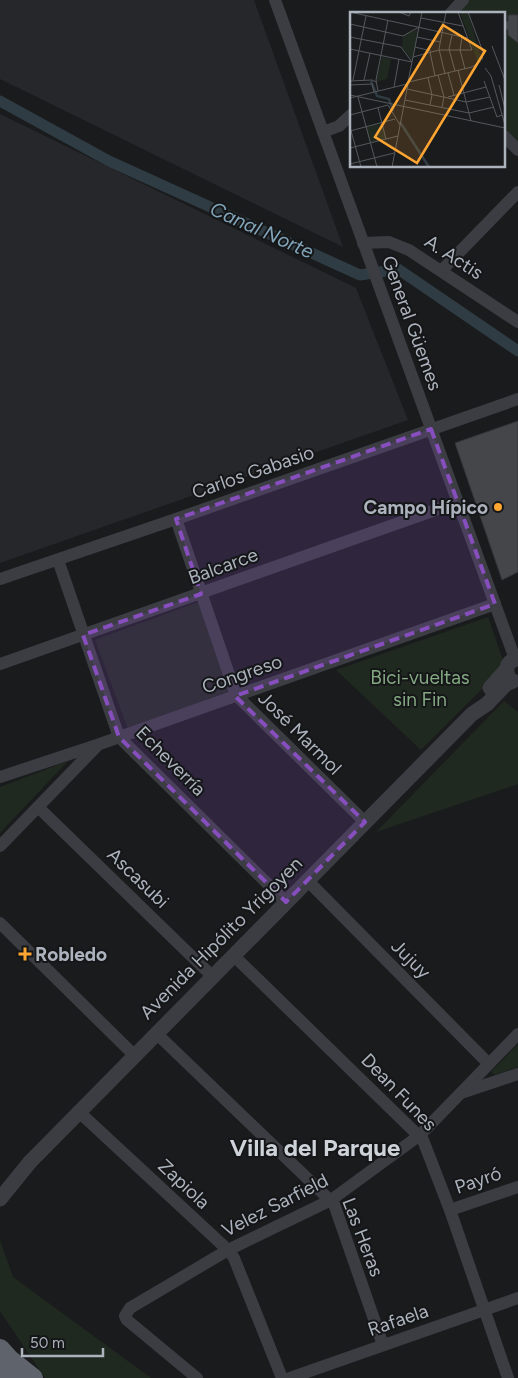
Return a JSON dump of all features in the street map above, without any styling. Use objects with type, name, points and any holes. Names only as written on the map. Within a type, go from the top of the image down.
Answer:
[{"type":"highway","points":[[0,1350],[33,1378]]},
{"type":"highway","points":[[0,1370],[10,1378]]},
{"type":"street","name":"General Güemes","points":[[275,0],[495,604],[514,670]]},
{"type":"street","points":[[452,12],[463,0]]},
{"type":"street","points":[[324,132],[338,126],[350,116]]},
{"type":"street","points":[[506,138],[518,150]]},
{"type":"street","points":[[442,270],[518,192]]},
{"type":"street","name":"A. Actis","points":[[362,243],[389,242],[409,250],[442,270],[518,322]]},
{"type":"street","name":"Carlos Gabasio","points":[[0,579],[518,399]]},
{"type":"street","name":"Balcarce","points":[[0,664],[458,502]]},
{"type":"street","name":"José Marmol","points":[[176,519],[236,696],[365,822]]},
{"type":"street","name":"Echeverría","points":[[58,560],[119,737],[286,902]]},
{"type":"street","name":"Congreso","points":[[0,777],[97,745],[495,604]]},
{"type":"street","name":"Avenida Hipólito Yrigoyen","points":[[1,1197],[30,1162],[78,1111],[472,714],[478,699],[514,670]]},
{"type":"street","points":[[0,846],[97,745]]},
{"type":"street","name":"Ascasubi","points":[[38,807],[212,976]]},
{"type":"street","name":"Jujuy","points":[[306,880],[489,1064]]},
{"type":"street","points":[[0,923],[134,1055]]},
{"type":"street","name":"Dean Funes","points":[[233,955],[420,1135],[426,1145],[450,1210],[508,1378]]},
{"type":"street","name":"Las Heras","points":[[156,1033],[331,1200],[336,1207],[383,1346]]},
{"type":"street","name":"Velez Sarfield","points":[[198,1378],[132,1325],[125,1316],[126,1313],[136,1303],[228,1250],[331,1200],[420,1135],[518,1034]]},
{"type":"street","points":[[461,1093],[518,1074]]},
{"type":"street","name":"Zapiola","points":[[78,1111],[228,1250],[234,1258],[282,1378]]},
{"type":"street","name":"Payró","points":[[450,1210],[518,1187]]},
{"type":"street","name":"Rafaela","points":[[290,1378],[518,1298]]},
{"type":"highlighted area","points":[[431,429],[495,604],[235,696],[365,822],[286,902],[119,737],[83,635],[201,594],[176,519]]},
{"type":"shaded area","points":[[0,0],[254,0],[343,247],[0,79]]},
{"type":"shaded area","points":[[0,114],[356,288],[408,420],[0,563]]},
{"type":"green space","points":[[463,0],[518,0],[518,150],[506,138],[506,12],[452,12]]},
{"type":"green space","points":[[198,602],[231,691],[128,729],[95,640]]},
{"type":"green space","name":"Bici-vueltas sin Fin","points":[[488,617],[505,666],[421,750],[336,670]]},
{"type":"green space","points":[[504,701],[518,712],[518,784],[376,832]]},
{"type":"green space","points":[[68,761],[0,833],[0,787]]},
{"type":"green space","points":[[518,1044],[518,1067],[495,1075],[491,1072]]},
{"type":"green space","points":[[0,1240],[13,1277],[151,1378],[45,1378],[0,1311]]},
{"type":"building","points":[[508,15],[518,15],[518,43],[508,35],[506,22],[508,21]]},
{"type":"building","name":"Campo Hípico","points":[[518,421],[518,572],[502,580],[455,443]]},
{"type":"waterway","name":"Canal Norte","points":[[0,101],[109,161],[360,275],[398,269],[518,351]]},
{"type":"place","name":"Campo Hípico","points":[[498,507]]},
{"type":"place","name":"Robledo","points":[[25,954]]},
{"type":"district","name":"Villa del Parque","points":[[315,1147]]}]
